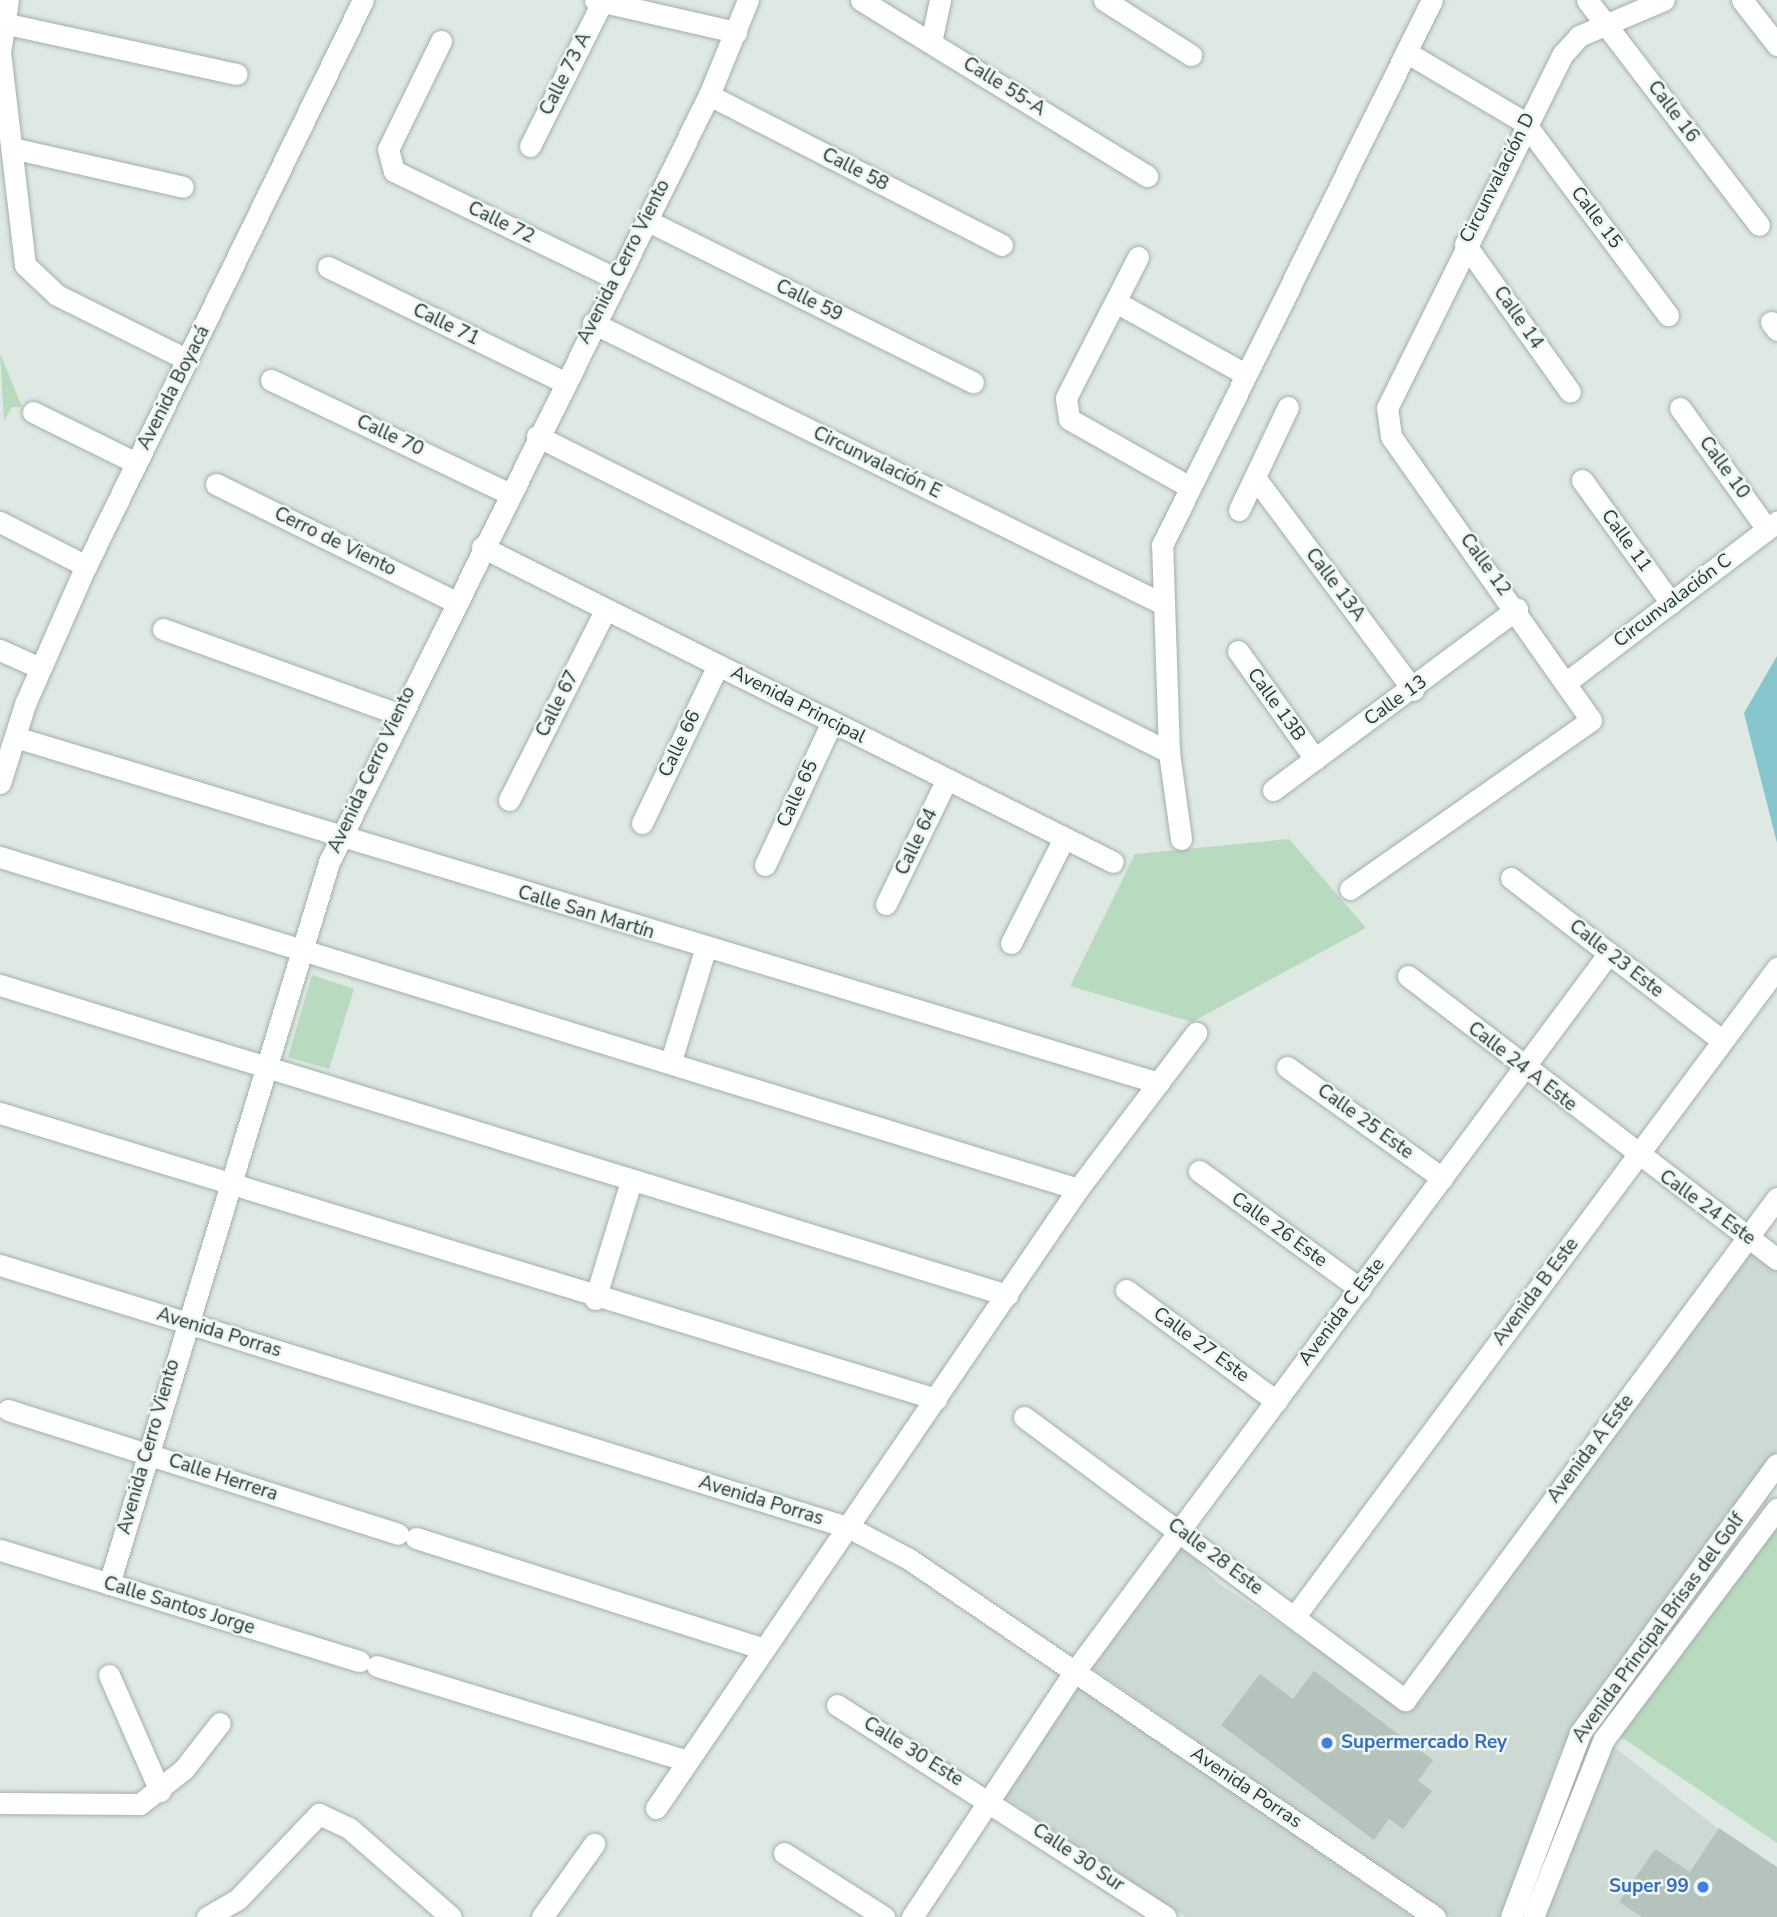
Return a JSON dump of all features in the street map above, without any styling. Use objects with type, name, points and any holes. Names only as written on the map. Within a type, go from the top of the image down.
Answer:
[{"type":"street","points":[[8,0],[3,23],[12,148],[25,265],[38,283],[188,360]]},
{"type":"street","name":"Avenida Boyacá","points":[[0,783],[40,668],[86,566],[363,0]]},
{"type":"street","name":"Avenida Cerro Viento","points":[[109,1584],[185,1323],[301,949],[340,837],[454,601],[709,95],[747,0]]},
{"type":"street","name":"Calle 55-A","points":[[861,0],[1147,176]]},
{"type":"street","points":[[931,41],[940,0]]},
{"type":"street","points":[[1104,0],[1191,55]]},
{"type":"street","points":[[1181,839],[1169,752],[1161,603],[1162,545],[1188,486],[1432,0]]},
{"type":"street","name":"Calle 16","points":[[1587,0],[1759,225]]},
{"type":"street","name":"Circunvalación D","points":[[1387,408],[1524,122],[1570,45],[1605,22],[1664,0]]},
{"type":"street","points":[[1742,0],[1777,45]]},
{"type":"street","points":[[599,1],[736,32]]},
{"type":"street","name":"Calle 73 A","points":[[530,146],[599,1]]},
{"type":"street","points":[[3,23],[237,74]]},
{"type":"street","name":"Calle 72","points":[[442,41],[388,149],[394,170],[616,279]]},
{"type":"street","points":[[1406,51],[1524,122]]},
{"type":"street","name":"Calle 58","points":[[709,95],[1002,244]]},
{"type":"street","name":"Calle 15","points":[[1524,122],[1668,314]]},
{"type":"street","points":[[12,148],[183,187]]},
{"type":"street","name":"Calle 59","points":[[646,220],[973,382]]},
{"type":"street","name":"Calle 14","points":[[1465,244],[1570,392]]},
{"type":"street","points":[[1138,257],[1066,398],[1069,419],[1188,486]]},
{"type":"street","name":"Calle 71","points":[[328,268],[564,382]]},
{"type":"street","points":[[1116,302],[1245,374]]},
{"type":"street","name":"Circunvalación E","points":[[593,323],[1161,603]]},
{"type":"street","name":"Calle 70","points":[[271,380],[508,493]]},
{"type":"street","points":[[1239,510],[1256,480],[1288,407]]},
{"type":"street","name":"Calle 12","points":[[1350,889],[1591,720],[1568,681],[1391,436],[1387,408]]},
{"type":"street","name":"Calle 10","points":[[1680,408],[1772,525]]},
{"type":"street","points":[[33,412],[136,463]]},
{"type":"street","points":[[537,436],[1169,752]]},
{"type":"street","name":"Calle 13A","points":[[1256,480],[1413,690]]},
{"type":"street","name":"Calle 11","points":[[1582,480],[1671,603]]},
{"type":"street","name":"Cerro de Viento","points":[[216,484],[454,601]]},
{"type":"street","points":[[0,522],[86,566]]},
{"type":"street","name":"Circunvalación C","points":[[1568,681],[1772,525]]},
{"type":"street","name":"Avenida Principal","points":[[482,547],[1113,862]]},
{"type":"street","name":"Calle 67","points":[[509,800],[606,609]]},
{"type":"street","name":"Calle 13","points":[[1273,790],[1413,690],[1517,609]]},
{"type":"street","points":[[163,629],[398,714]]},
{"type":"street","points":[[0,650],[40,668]]},
{"type":"street","name":"Calle 13B","points":[[1238,651],[1315,759]]},
{"type":"street","name":"Calle 66","points":[[642,823],[718,664]]},
{"type":"street","name":"Calle 65","points":[[765,865],[832,722]]},
{"type":"street","name":"Calle San Martín","points":[[15,737],[705,950],[1160,1083]]},
{"type":"street","name":"Calle 64","points":[[886,904],[947,779]]},
{"type":"street","points":[[1011,943],[1064,838]]},
{"type":"street","points":[[0,857],[671,1061],[1078,1189]]},
{"type":"street","name":"Calle 23 Este","points":[[1511,878],[1721,1040]]},
{"type":"street","points":[[671,1061],[705,950]]},
{"type":"street","name":"Avenida C Este","points":[[912,1917],[1076,1671],[1609,953]]},
{"type":"street","name":"Avenida B Este","points":[[1295,1616],[1777,968]]},
{"type":"street","name":"Calle 24 A Este","points":[[1408,976],[1637,1156]]},
{"type":"street","points":[[0,985],[1007,1295]]},
{"type":"street","points":[[656,1808],[763,1649],[850,1528],[1078,1189],[1196,1033]]},
{"type":"street","name":"Calle 25 Este","points":[[1287,1067],[1442,1178]]},
{"type":"street","points":[[0,1113],[595,1298],[936,1399]]},
{"type":"street","name":"Calle 24 Este","points":[[1637,1156],[1777,1259]]},
{"type":"street","name":"Calle 26 Este","points":[[1199,1171],[1360,1289]]},
{"type":"street","points":[[595,1298],[631,1181]]},
{"type":"street","name":"Avenida A Este","points":[[1405,1700],[1777,1198]]},
{"type":"street","name":"Avenida Porras","points":[[0,1265],[850,1528],[909,1559],[1435,1917]]},
{"type":"street","name":"Calle 27 Este","points":[[1126,1290],[1276,1401]]},
{"type":"street","name":"Calle Herrera","points":[[8,1410],[763,1649]]},
{"type":"street","name":"Calle 28 Este","points":[[1024,1417],[1405,1700]]},
{"type":"street","name":"Avenida Principal Brisas del Golf","points":[[1510,1917],[1580,1733],[1777,1465]]},
{"type":"street","name":"Avenida Principal Brisas del Golf","points":[[1533,1917],[1604,1739],[1777,1509]]},
{"type":"street","name":"Calle Santos Jorge","points":[[0,1550],[687,1761]]},
{"type":"street","points":[[109,1675],[160,1791]]},
{"type":"street","name":"Calle 30 Este","points":[[837,1705],[990,1800]]},
{"type":"street","points":[[3,1797],[125,1807],[160,1791],[220,1723]]},
{"type":"street","name":"Calle 30 Sur","points":[[990,1800],[1166,1917]]},
{"type":"street","points":[[221,1914],[310,1819],[331,1816],[349,1828],[451,1917]]},
{"type":"street","points":[[542,1917],[594,1844]]},
{"type":"street","points":[[784,1853],[884,1917]]},
{"type":"shaded area","points":[[1752,1251],[1777,1269],[1777,1451],[1560,1753],[1501,1917],[1451,1917],[1092,1668],[1182,1545],[1218,1583],[1411,1710]]},
{"type":"shaded area","points":[[1080,1684],[1413,1917],[1185,1917],[1003,1796]]},
{"type":"shaded area","points":[[1604,1739],[1777,1875],[1777,1917],[1534,1917]]},
{"type":"green space","points":[[0,353],[22,407],[12,407],[4,421]]},
{"type":"green space","points":[[1289,839],[1366,928],[1192,1022],[1070,986],[1135,854]]},
{"type":"green space","points":[[312,975],[354,989],[329,1069],[288,1057]]},
{"type":"green space","points":[[1777,1509],[1777,1843],[1611,1730]]},
{"type":"water","points":[[1777,656],[1777,843],[1744,713]]},
{"type":"building","name":"Supermercado Rey","points":[[1314,1671],[1433,1760],[1418,1781],[1432,1791],[1403,1829],[1389,1819],[1374,1840],[1221,1725],[1260,1674],[1293,1699]]},
{"type":"building","name":"Super 99","points":[[1719,1828],[1777,1867],[1777,1917],[1642,1917],[1619,1902],[1655,1849],[1690,1872]]},
{"type":"place","name":"Supermercado Rey","points":[[1327,1743]]},
{"type":"place","name":"Super 99","points":[[1703,1887]]}]
